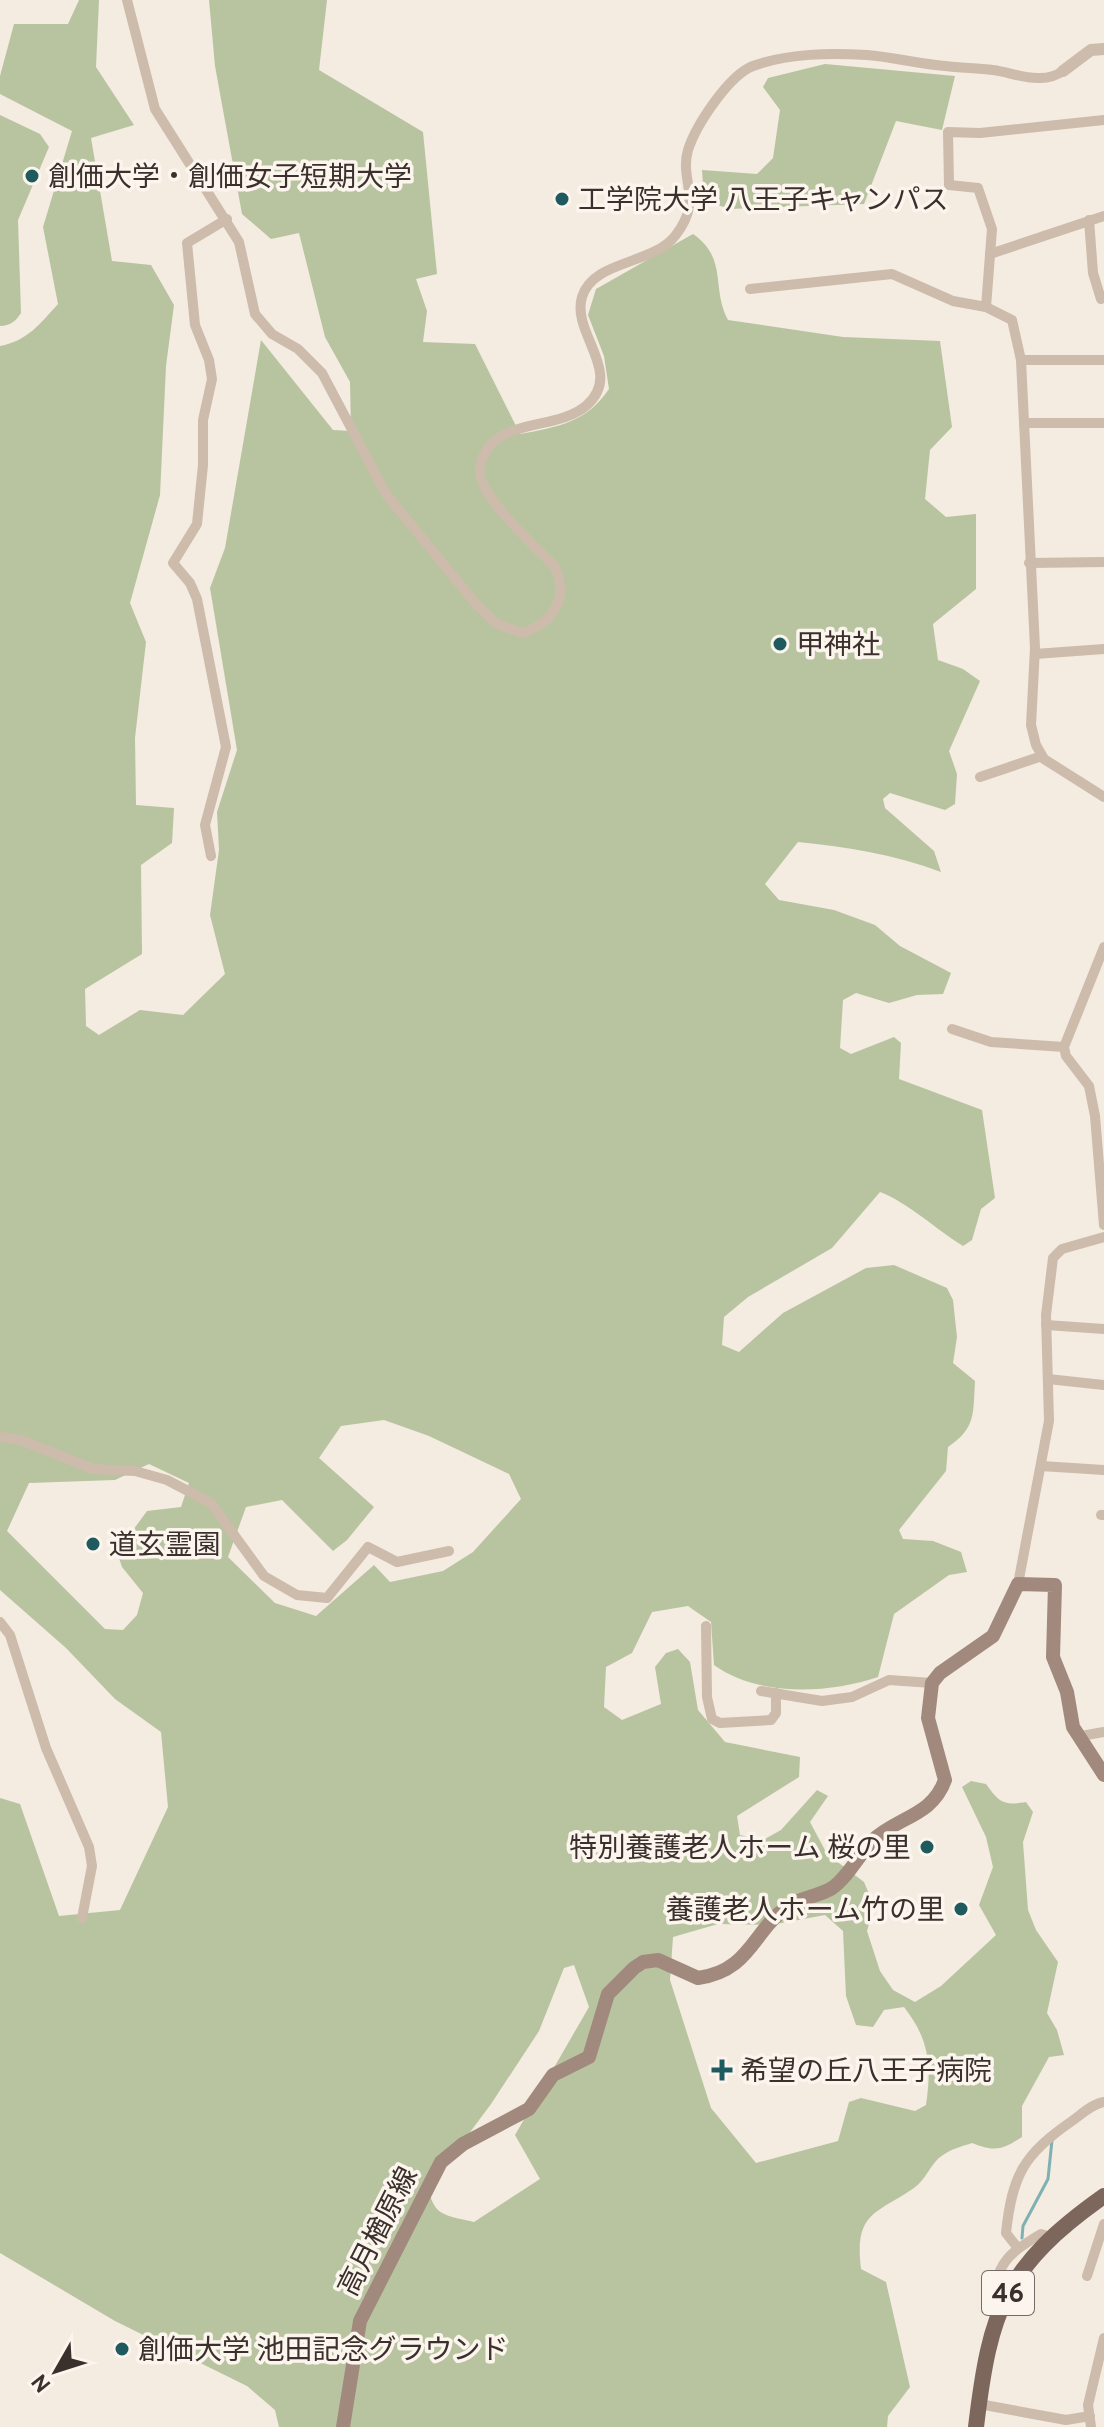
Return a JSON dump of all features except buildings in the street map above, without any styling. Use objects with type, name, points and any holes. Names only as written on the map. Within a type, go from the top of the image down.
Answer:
[{"type":"main road","points":[[932,1683],[940,1673],[993,1636],[1018,1584],[1055,1585],[1053,1657],[1067,1692],[1071,1721],[1104,1775]]},
{"type":"main road","name":"高月楢原線","points":[[343,2427],[360,2321],[441,2162],[463,2144],[529,2109],[558,2071],[589,2057],[608,1994],[634,1968],[643,1962],[658,1960],[692,1977],[723,1972],[751,1950],[785,1908],[834,1887],[874,1839],[894,1824],[910,1819],[933,1801],[945,1780],[928,1718],[932,1683]]},
{"type":"main road","name":"46","points":[[976,2427],[989,2336],[1001,2307],[1031,2257],[1050,2237],[1104,2196]]},
{"type":"street","points":[[127,0],[145,59],[155,109],[227,219],[244,258],[255,314],[264,327],[298,349],[322,373],[386,494],[476,604],[497,624],[522,633],[545,623],[553,615],[561,593],[561,580],[555,567],[484,488],[480,468],[485,453],[502,435],[570,415],[590,402],[596,393],[600,372],[580,309],[584,292],[600,275],[657,253],[676,235],[689,211],[688,151],[732,78],[769,61],[823,54],[989,69],[1027,78],[1055,76],[1091,50],[1104,49]]},
{"type":"street","points":[[986,307],[992,229],[978,188],[949,185],[948,132],[980,133],[1104,120]]},
{"type":"street","points":[[990,254],[1104,216]]},
{"type":"street","points":[[211,856],[205,825],[226,747],[197,599],[190,583],[173,563],[197,524],[203,465],[203,420],[212,379],[209,360],[195,325],[187,243],[227,219]]},
{"type":"street","points":[[1089,220],[1098,263],[1101,299]]},
{"type":"street","points":[[750,289],[892,274],[953,301],[986,307],[1012,320],[1021,360],[1035,654],[1031,725],[1042,756],[1104,797]]},
{"type":"street","points":[[1021,360],[1104,360]]},
{"type":"street","points":[[1024,423],[1104,423]]},
{"type":"street","points":[[1029,563],[1104,562]]},
{"type":"street","points":[[1035,654],[1104,649]]},
{"type":"street","points":[[980,777],[1042,756]]},
{"type":"street","points":[[1104,947],[1064,1047],[1066,1056],[1089,1086],[1098,1104],[1104,1225]]},
{"type":"street","points":[[952,1029],[991,1042],[1064,1047]]},
{"type":"street","points":[[1018,1584],[1049,1421],[1046,1325],[1053,1258],[1062,1249],[1104,1237]]},
{"type":"street","points":[[1046,1325],[1104,1329]]},
{"type":"street","points":[[1048,1379],[1104,1385]]},
{"type":"street","points":[[0,1437],[21,1440],[93,1469],[135,1471],[167,1480],[211,1503],[264,1576],[297,1595],[327,1598],[368,1547],[397,1562],[449,1551]]},
{"type":"street","points":[[1041,1466],[1104,1470]]},
{"type":"street","points":[[0,1622],[10,1635],[46,1748],[89,1847],[92,1866],[82,1918]]},
{"type":"street","points":[[706,1626],[707,1697],[712,1719],[720,1723],[771,1720],[776,1713],[776,1693]]},
{"type":"street","points":[[761,1691],[822,1701],[852,1697],[889,1680],[932,1683]]},
{"type":"street","points":[[1081,1736],[1104,1732]]},
{"type":"street","points":[[1017,2247],[1006,2233],[1010,2191],[1017,2176],[1046,2138],[1104,2102]]},
{"type":"street","points":[[1087,2276],[1104,2224]]},
{"type":"street","points":[[1001,2307],[993,2294],[1004,2259],[1017,2247],[1041,2234],[1050,2237]]},
{"type":"street","points":[[979,2404],[1090,2422],[1088,2405],[1104,2338]]},
{"type":"green space","points":[[79,0],[99,0],[96,67],[134,125],[91,138],[112,261],[151,265],[174,305],[166,366],[160,495],[130,603],[146,642],[135,738],[136,805],[174,808],[172,843],[141,865],[142,954],[85,989],[86,1026],[99,1035],[140,1010],[183,1015],[225,974],[210,915],[219,850],[217,812],[237,750],[210,588],[225,548],[261,340],[333,430],[351,431],[350,382],[325,337],[299,233],[271,239],[242,214],[215,66],[209,0],[327,0],[319,70],[423,132],[437,274],[416,279],[427,311],[423,342],[475,344],[520,434],[570,421],[600,400],[609,389],[604,356],[588,315],[596,289],[693,234],[711,253],[728,320],[843,337],[940,341],[952,427],[930,450],[925,499],[946,517],[976,514],[976,589],[933,624],[938,660],[963,669],[980,681],[949,751],[957,774],[955,804],[945,810],[890,793],[883,799],[885,808],[934,851],[941,872],[870,852],[798,842],[765,884],[779,900],[834,910],[875,925],[900,946],[951,973],[943,994],[917,995],[889,1003],[856,993],[843,1000],[840,1048],[851,1054],[894,1037],[901,1043],[899,1079],[982,1110],[995,1198],[981,1209],[972,1240],[963,1246],[911,1209],[880,1192],[832,1248],[748,1297],[724,1317],[722,1345],[739,1352],[783,1313],[866,1268],[894,1265],[947,1288],[953,1300],[957,1337],[953,1363],[975,1381],[973,1411],[964,1433],[948,1447],[946,1471],[899,1530],[903,1539],[933,1541],[961,1552],[967,1572],[949,1575],[894,1614],[878,1677],[837,1687],[794,1689],[751,1683],[714,1665],[711,1622],[688,1606],[652,1612],[632,1653],[606,1667],[604,1707],[622,1720],[661,1704],[655,1667],[666,1653],[678,1649],[690,1662],[698,1710],[725,1742],[800,1757],[799,1777],[737,1816],[740,1835],[763,1840],[781,1830],[817,1790],[828,1796],[810,1822],[827,1854],[864,1882],[874,1906],[867,1931],[880,1971],[893,1990],[915,2002],[941,1986],[996,1935],[979,1905],[993,1867],[986,1837],[962,1787],[971,1781],[986,1784],[1002,1801],[1026,1802],[1033,1812],[1023,1842],[1028,1910],[1036,1930],[1058,1962],[1047,2013],[1057,2030],[1064,2055],[1049,2057],[1022,2106],[1022,2137],[998,2148],[972,2143],[946,2153],[918,2185],[879,2210],[865,2225],[861,2236],[861,2269],[886,2282],[910,2387],[888,2416],[887,2427],[279,2427],[275,2410],[247,2386],[115,2321],[0,2253],[0,1798],[20,1804],[59,1916],[120,1910],[168,1807],[161,1732],[115,1699],[66,1648],[0,1590],[0,346],[25,336],[58,304],[43,227],[72,131],[0,94],[0,76],[14,24],[68,24]],"holes":[[[384,1420],[429,1436],[509,1474],[521,1499],[473,1552],[443,1571],[390,1582],[374,1565],[316,1616],[275,1603],[228,1557],[246,1507],[282,1500],[333,1551],[347,1540],[374,1507],[319,1458],[341,1426]],[[149,1464],[189,1483],[181,1507],[147,1511],[117,1552],[122,1567],[143,1593],[137,1615],[123,1630],[105,1629],[7,1531],[29,1483],[115,1480]],[[825,1915],[843,1931],[846,1996],[856,2025],[873,2027],[884,2010],[904,2007],[924,2042],[928,2091],[926,2105],[915,2111],[861,2098],[849,2102],[838,2141],[756,2163],[711,2108],[670,1980],[673,1937],[718,1924],[771,1925]],[[574,1965],[589,2007],[515,2135],[540,2179],[474,2222],[445,2214],[431,2199],[426,2178],[459,2147],[539,2031],[564,1968]]]},
{"type":"green space","points":[[825,64],[955,76],[942,130],[896,121],[864,204],[729,209],[704,200],[702,170],[757,174],[773,158],[780,110],[763,87],[768,78]]},
{"type":"green space","points":[[0,115],[40,134],[49,147],[18,220],[21,313],[12,322],[0,326]]},
{"type":"waterway","points":[[1022,2238],[1023,2226],[1048,2179],[1052,2140]]},
{"type":"place","name":"創価大学・創価女子短期大学","points":[[32,176]]},
{"type":"place","name":"工学院大学 八王子キャンパス","points":[[562,199]]},
{"type":"place","name":"甲神社","points":[[780,644]]},
{"type":"place","name":"道玄霊園","points":[[93,1544]]},
{"type":"place","name":"特別養護老人ホーム 桜の里","points":[[927,1847]]},
{"type":"place","name":"養護老人ホーム竹の里","points":[[961,1909]]},
{"type":"place","name":"希望の丘八王子病院","points":[[722,2070]]},
{"type":"place","name":"創価大学 池田記念グラウンド","points":[[122,2349]]}]
